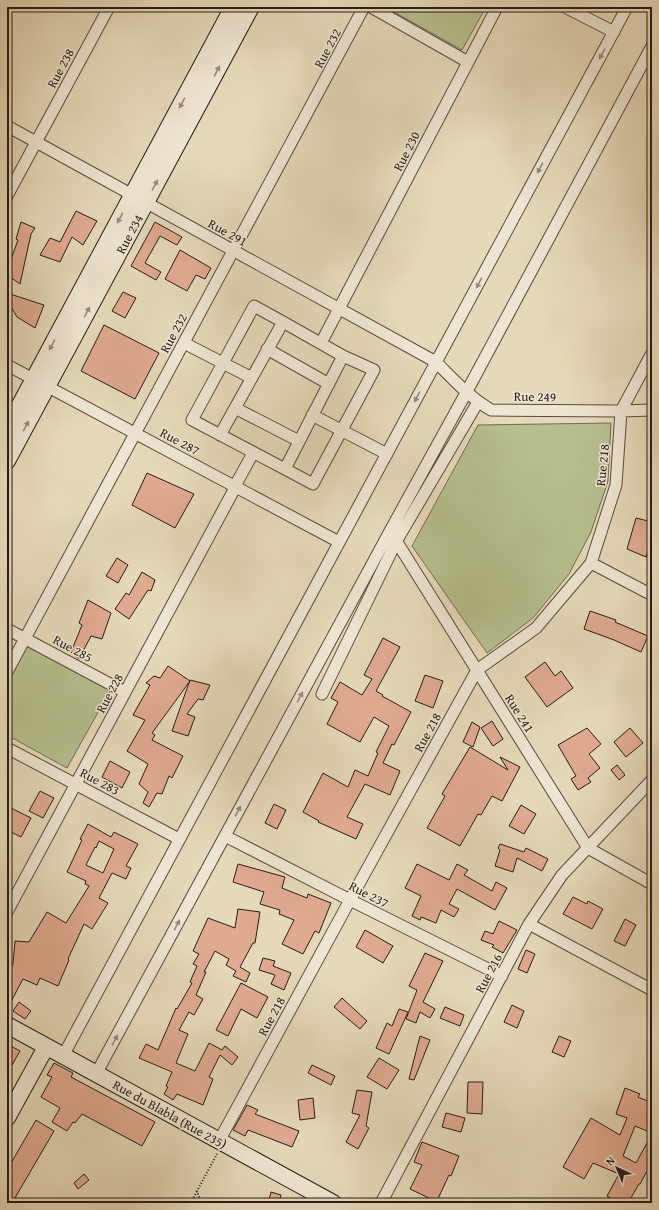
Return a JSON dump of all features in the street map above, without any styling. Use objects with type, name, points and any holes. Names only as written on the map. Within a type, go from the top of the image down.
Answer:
[{"type":"main road","name":"Rue 234","points":[[139,199],[233,7]]},
{"type":"main road","name":"Rue 234","points":[[7,461],[40,382],[139,199],[251,7]]},
{"type":"main road","name":"Rue 234","points":[[7,429],[40,382]]},
{"type":"main road","name":"Rue du Blabla (Rue 235)","points":[[7,1025],[333,1203]]},
{"type":"main road","points":[[7,1118],[46,1047]]},
{"type":"street","name":"Rue 238","points":[[7,196],[109,7]]},
{"type":"street","name":"Rue 232","points":[[7,672],[364,7]]},
{"type":"street","points":[[371,7],[468,62]]},
{"type":"street","name":"Rue 230","points":[[321,343],[497,7]]},
{"type":"street","points":[[565,7],[614,32]]},
{"type":"street","points":[[63,1056],[627,7]]},
{"type":"street","points":[[96,1074],[466,393],[652,46]]},
{"type":"street","name":"Rue 291","points":[[7,126],[436,362]]},
{"type":"street","points":[[254,306],[282,322],[343,356],[374,370],[313,484],[192,420],[254,306]]},
{"type":"street","points":[[220,435],[282,322]]},
{"type":"street","points":[[184,343],[252,378]]},
{"type":"street","points":[[267,349],[329,384]]},
{"type":"street","name":"Rue 218","points":[[221,1142],[350,900],[477,670],[536,628],[591,563],[616,485],[621,411],[652,353]]},
{"type":"street","points":[[285,469],[343,356]]},
{"type":"street","name":"Rue 249","points":[[436,362],[466,393],[491,410],[652,410]]},
{"type":"street","name":"Rue 287","points":[[7,365],[339,542]]},
{"type":"street","points":[[322,694],[397,540],[478,402]]},
{"type":"street","points":[[235,408],[299,442]]},
{"type":"street","points":[[312,415],[387,454]]},
{"type":"street","name":"Rue 228","points":[[7,912],[253,452]]},
{"type":"street","name":"Rue 241","points":[[390,531],[588,848],[652,884]]},
{"type":"street","points":[[591,563],[652,595]]},
{"type":"street","name":"Rue 285","points":[[7,629],[125,692]]},
{"type":"street","name":"Rue 283","points":[[7,748],[179,839]]},
{"type":"street","name":"Rue 216","points":[[382,1203],[529,924],[562,875],[652,780]]},
{"type":"street","name":"Rue 237","points":[[225,836],[502,976]]},
{"type":"street","points":[[529,924],[652,990]]},
{"type":"path","points":[[191,1203],[221,1142]]},
{"type":"path","points":[[197,1192],[202,1203]]},
{"type":"green space","points":[[385,7],[486,7],[462,50]]},
{"type":"green space","points":[[611,423],[608,481],[591,532],[569,574],[533,618],[487,653],[412,546],[478,425]]},
{"type":"green space","points":[[28,644],[111,689],[67,768],[7,735],[7,682]]},
{"type":"building","points":[[76,211],[97,221],[83,245],[72,237],[60,262],[40,255],[50,238],[60,242]]},
{"type":"building","points":[[21,222],[35,228],[31,234],[20,284],[7,275],[7,270],[18,240],[16,239]]},
{"type":"building","points":[[155,222],[182,237],[177,245],[160,236],[145,263],[161,272],[156,280],[131,266]]},
{"type":"building","points":[[180,250],[211,268],[205,279],[196,275],[187,291],[165,279]]},
{"type":"building","points":[[123,292],[136,298],[125,318],[112,311]]},
{"type":"building","points":[[7,293],[44,305],[35,328],[17,317],[7,300]]},
{"type":"building","points":[[104,325],[159,353],[135,399],[81,371]]},
{"type":"building","points":[[147,473],[194,494],[175,528],[132,505]]},
{"type":"building","points":[[636,518],[652,522],[652,538],[646,557],[627,549]]},
{"type":"building","points":[[117,558],[128,565],[118,583],[106,576]]},
{"type":"building","points":[[142,572],[155,580],[151,591],[148,590],[129,619],[115,609],[126,593],[129,595]]},
{"type":"building","points":[[88,600],[111,613],[102,639],[91,636],[79,659],[71,652],[82,625],[79,623]]},
{"type":"building","points":[[590,611],[616,620],[615,622],[648,636],[641,652],[584,629]]},
{"type":"building","points":[[383,638],[400,647],[376,691],[383,695],[382,696],[411,712],[394,745],[392,744],[383,763],[400,771],[390,795],[365,784],[347,817],[363,824],[356,839],[318,822],[319,821],[303,812],[323,773],[348,787],[355,770],[368,776],[378,753],[376,752],[389,726],[374,717],[360,742],[327,724],[338,702],[331,698],[340,682],[362,695],[372,679],[364,675]]},
{"type":"building","points":[[545,662],[555,676],[561,671],[573,688],[547,707],[525,677]]},
{"type":"building","points":[[168,666],[190,681],[152,733],[155,735],[152,740],[183,756],[172,778],[169,776],[162,794],[157,793],[149,807],[143,803],[148,792],[139,784],[148,764],[127,751],[145,720],[133,715],[150,685],[146,683],[154,676],[160,678]]},
{"type":"building","points":[[425,675],[443,681],[433,708],[415,701]]},
{"type":"building","points":[[190,680],[210,685],[203,700],[198,699],[187,714],[195,717],[188,736],[172,731]]},
{"type":"building","points":[[492,721],[503,739],[493,746],[481,728]]},
{"type":"building","points":[[472,722],[480,727],[473,747],[463,742]]},
{"type":"building","points":[[587,728],[601,744],[589,754],[600,768],[588,778],[591,782],[578,790],[571,779],[576,776],[558,745]]},
{"type":"building","points":[[630,728],[643,743],[626,757],[614,742]]},
{"type":"building","points":[[470,747],[508,770],[500,757],[520,767],[502,801],[492,796],[481,815],[478,814],[460,846],[427,828],[445,796],[442,794]]},
{"type":"building","points":[[110,761],[130,772],[122,788],[102,777]]},
{"type":"building","points":[[617,765],[625,775],[619,780],[611,770]]},
{"type":"building","points":[[40,791],[54,798],[43,818],[29,811]]},
{"type":"building","points":[[274,804],[286,810],[277,829],[265,823]]},
{"type":"building","points":[[521,805],[536,814],[524,834],[509,826]]},
{"type":"building","points":[[7,806],[31,818],[21,837],[7,830]]},
{"type":"building","points":[[88,824],[111,837],[114,832],[138,844],[126,866],[131,868],[126,879],[112,873],[99,898],[108,903],[92,929],[84,924],[68,959],[69,960],[58,986],[40,978],[37,985],[23,979],[7,1009],[7,973],[13,964],[15,941],[29,942],[47,912],[66,923],[89,886],[85,884],[86,881],[67,872],[82,840],[80,839]],"holes":[[[99,841],[114,849],[103,873],[86,865]]]},
{"type":"building","points":[[500,844],[524,852],[526,848],[548,859],[542,871],[517,858],[513,872],[495,866],[500,850],[498,848]]},
{"type":"building","points":[[238,864],[285,877],[282,888],[307,898],[308,894],[331,903],[319,933],[315,931],[303,954],[282,944],[294,920],[279,914],[280,910],[260,904],[264,892],[233,882]]},
{"type":"building","points":[[417,864],[449,880],[457,864],[468,870],[464,875],[492,891],[496,882],[507,888],[495,910],[457,889],[449,904],[459,909],[454,917],[441,910],[436,923],[421,917],[420,920],[412,916],[421,896],[405,888]]},
{"type":"building","points":[[573,897],[587,904],[588,901],[603,909],[592,929],[563,914]]},
{"type":"building","points":[[238,909],[260,912],[255,943],[253,943],[240,967],[250,973],[246,982],[233,976],[236,971],[226,965],[229,959],[215,951],[204,972],[206,972],[196,995],[203,999],[194,1015],[189,1012],[179,1030],[188,1034],[176,1063],[195,1071],[209,1043],[222,1050],[225,1046],[238,1057],[232,1065],[220,1055],[209,1077],[213,1079],[203,1105],[177,1094],[173,1100],[164,1094],[168,1087],[166,1086],[172,1072],[139,1058],[146,1044],[158,1050],[176,1008],[177,1009],[192,983],[190,982],[197,966],[193,964],[199,954],[193,951],[208,918],[235,928]]},
{"type":"building","points":[[625,919],[636,925],[625,946],[614,941]]},
{"type":"building","points":[[499,921],[517,930],[503,953],[492,947],[494,945],[481,940],[485,931],[493,934]]},
{"type":"building","points":[[365,930],[393,946],[383,963],[356,947]]},
{"type":"building","points":[[526,950],[535,954],[527,973],[518,969]]},
{"type":"building","points":[[425,953],[443,961],[423,1002],[435,1009],[430,1018],[420,1012],[416,1023],[406,1019],[417,990],[409,986]]},
{"type":"building","points":[[263,958],[275,961],[273,966],[291,973],[284,990],[271,984],[275,975],[259,970]]},
{"type":"building","points":[[241,983],[268,997],[257,1018],[241,1009],[228,1036],[216,1030]]},
{"type":"building","points":[[342,998],[367,1021],[360,1029],[334,1007]]},
{"type":"building","points":[[19,1002],[31,1011],[25,1019],[13,1011]]},
{"type":"building","points":[[512,1005],[524,1011],[517,1028],[504,1022]]},
{"type":"building","points":[[445,1007],[464,1015],[460,1026],[440,1018]]},
{"type":"building","points":[[399,1009],[408,1012],[389,1054],[376,1048],[387,1023],[392,1026]]},
{"type":"building","points":[[420,1036],[430,1040],[414,1080],[409,1079]]},
{"type":"building","points":[[559,1036],[571,1041],[564,1057],[552,1052]]},
{"type":"building","points":[[7,1044],[20,1051],[7,1074]]},
{"type":"building","points":[[379,1058],[399,1070],[387,1089],[367,1077]]},
{"type":"building","points":[[54,1063],[73,1073],[71,1077],[155,1122],[142,1146],[82,1114],[75,1123],[73,1122],[67,1131],[52,1122],[60,1108],[41,1097],[52,1077],[47,1075]]},
{"type":"building","points":[[312,1065],[335,1076],[331,1085],[308,1073]]},
{"type":"building","points":[[468,1082],[483,1082],[482,1114],[467,1113]]},
{"type":"building","points":[[625,1088],[640,1094],[638,1097],[652,1103],[652,1133],[635,1126],[623,1156],[636,1163],[652,1134],[652,1162],[628,1203],[620,1203],[607,1196],[619,1174],[593,1163],[584,1179],[563,1167],[591,1118],[620,1135],[627,1118],[616,1114]]},
{"type":"building","points":[[357,1090],[372,1092],[366,1126],[369,1128],[358,1149],[346,1142],[360,1115],[352,1113]]},
{"type":"building","points":[[313,1098],[315,1118],[300,1120],[298,1100]]},
{"type":"building","points":[[247,1105],[258,1110],[255,1114],[299,1131],[292,1147],[248,1130],[245,1136],[233,1130]]},
{"type":"building","points":[[446,1113],[465,1118],[461,1132],[442,1127]]},
{"type":"building","points":[[36,1120],[54,1131],[12,1203],[7,1203],[7,1170]]},
{"type":"building","points":[[422,1142],[459,1156],[451,1176],[449,1175],[436,1203],[427,1203],[429,1198],[410,1189],[422,1165],[414,1162]]},
{"type":"building","points":[[84,1174],[89,1180],[78,1189],[74,1183]]},
{"type":"building","points":[[271,1192],[281,1195],[279,1203],[268,1203]]}]
